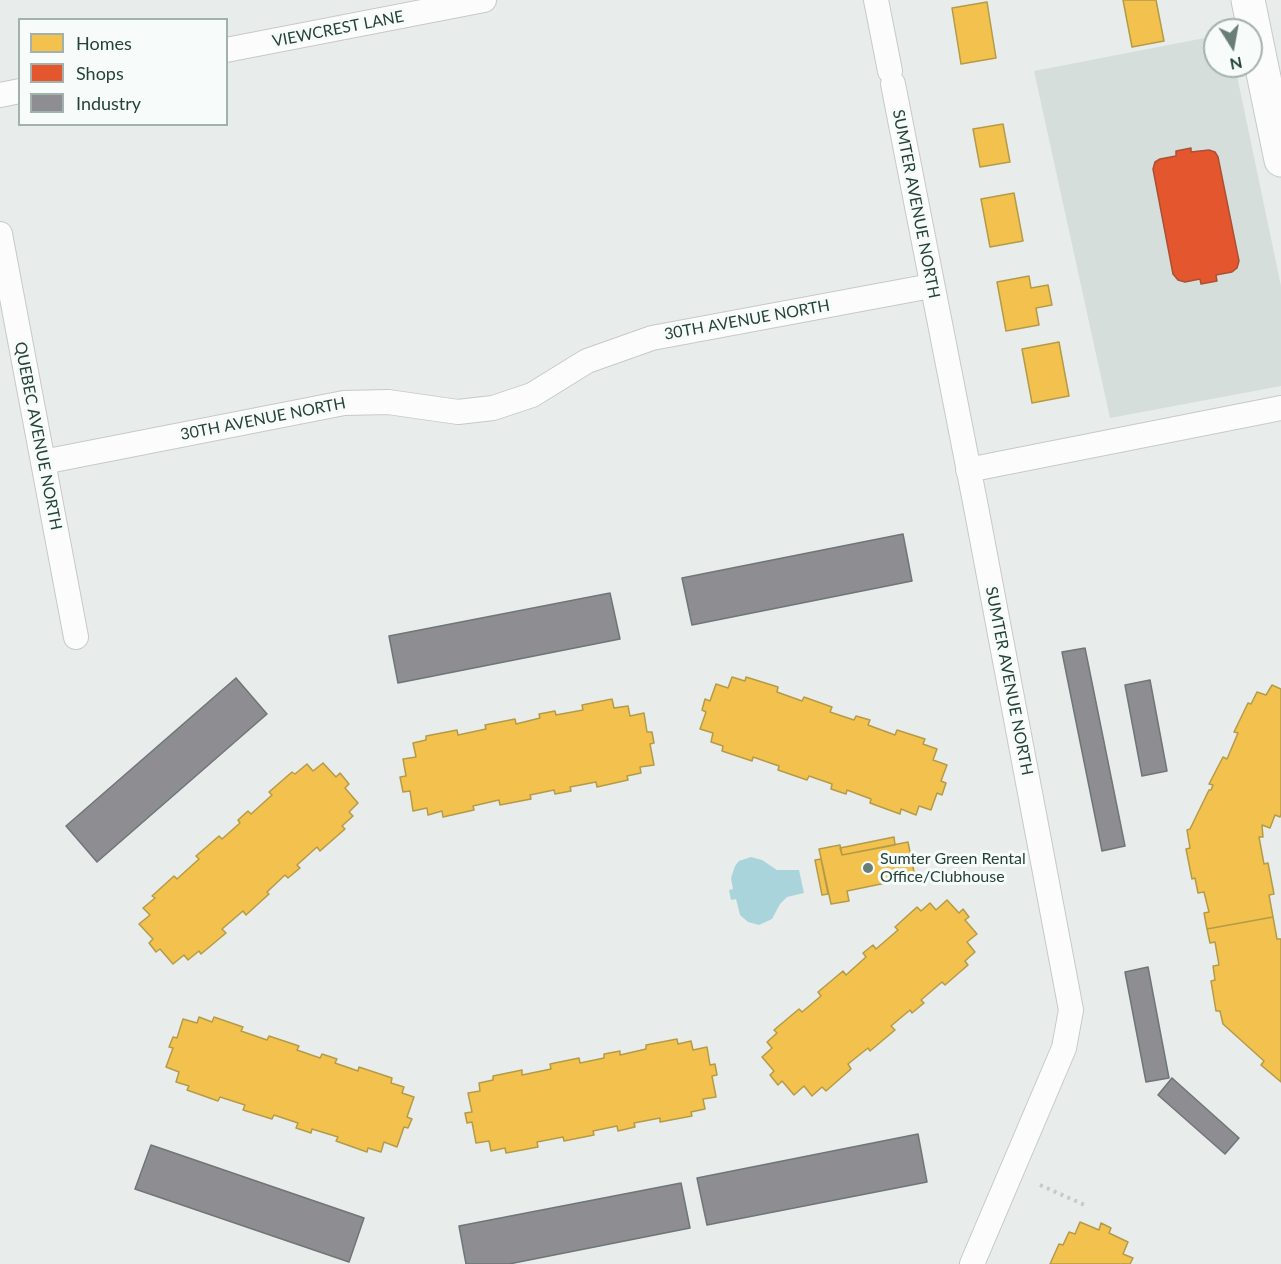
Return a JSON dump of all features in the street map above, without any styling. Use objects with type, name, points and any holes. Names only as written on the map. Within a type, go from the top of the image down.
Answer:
[{"type":"main road","points":[[1248,0],[1281,160]]},
{"type":"street","name":"VIEWCREST LANE","points":[[228,50],[484,0]]},
{"type":"street","name":"SUMTER AVENUE NORTH","points":[[876,0],[1071,1010],[1064,1048],[972,1264]]},
{"type":"street","points":[[0,95],[18,91]]},
{"type":"street","name":"QUEBEC AVENUE NORTH","points":[[0,234],[76,637]]},
{"type":"street","name":"30TH AVENUE NORTH","points":[[43,462],[344,403],[388,402],[458,412],[493,408],[532,395],[587,361],[652,338],[931,286]]},
{"type":"street","points":[[968,470],[1281,408]]},
{"type":"path","points":[[1040,1185],[1088,1206]]},
{"type":"shaded area","points":[[1203,38],[1203,78],[1238,78],[1281,286],[1281,386],[1110,418],[1034,71]]},
{"type":"water","points":[[751,857],[762,860],[777,870],[799,870],[804,893],[787,897],[780,904],[772,919],[759,925],[748,922],[740,915],[736,899],[731,900],[729,890],[733,889],[731,878],[735,866],[739,861]]},
{"type":"building: Homes","points":[[1123,0],[1156,0],[1164,41],[1132,47]]},
{"type":"building: Homes","points":[[987,2],[996,58],[961,64],[952,8]]},
{"type":"building: Homes","points":[[1003,124],[1010,162],[980,167],[973,129]]},
{"type":"building: Homes","points":[[1014,193],[1023,241],[990,247],[981,199]]},
{"type":"building: Homes","points":[[1029,276],[1031,288],[1048,285],[1052,305],[1036,308],[1039,325],[1006,331],[997,282]]},
{"type":"building: Homes","points":[[1059,342],[1069,396],[1032,403],[1022,349]]},
{"type":"building: Homes","points":[[732,677],[745,681],[746,677],[778,687],[777,692],[802,701],[804,697],[832,707],[830,712],[854,720],[856,716],[870,720],[868,725],[895,735],[897,730],[925,739],[923,744],[937,749],[933,760],[947,765],[941,781],[946,783],[942,795],[937,793],[931,810],[919,806],[916,815],[901,809],[900,814],[870,803],[871,799],[847,790],[846,794],[831,789],[832,784],[809,776],[807,780],[778,770],[779,766],[753,757],[752,761],[722,751],[723,746],[711,742],[713,733],[700,729],[706,712],[702,710],[705,699],[710,701],[716,684],[728,688]]},
{"type":"building: Homes","points":[[1272,685],[1281,689],[1281,814],[1280,817],[1275,815],[1270,828],[1262,825],[1263,837],[1259,837],[1264,864],[1268,863],[1274,894],[1269,895],[1273,917],[1207,929],[1204,913],[1209,912],[1204,892],[1198,893],[1195,878],[1192,879],[1186,849],[1190,848],[1187,830],[1190,829],[1211,790],[1213,785],[1209,784],[1223,757],[1227,759],[1238,733],[1234,732],[1248,703],[1251,704],[1257,692],[1266,695]]},
{"type":"building: Homes","points":[[612,699],[614,708],[628,706],[630,716],[644,713],[647,732],[652,732],[654,743],[650,744],[654,765],[640,767],[641,773],[627,776],[628,780],[597,787],[596,782],[570,787],[571,791],[555,794],[554,790],[530,795],[531,799],[500,805],[499,800],[473,806],[474,810],[443,817],[442,811],[428,815],[427,808],[413,811],[410,791],[403,792],[400,777],[406,776],[403,759],[416,757],[413,743],[426,740],[426,736],[457,730],[458,735],[486,729],[485,725],[515,719],[516,724],[540,718],[539,714],[555,711],[556,715],[583,710],[582,705]]},
{"type":"building: Homes","points":[[323,763],[336,777],[340,773],[349,784],[345,788],[358,803],[349,812],[353,816],[342,826],[345,829],[320,851],[317,847],[297,865],[300,868],[288,878],[285,875],[267,892],[269,894],[246,915],[243,911],[222,929],[226,933],[201,954],[199,951],[188,960],[184,955],[173,964],[160,949],[156,952],[149,943],[153,939],[139,924],[150,915],[143,908],[155,898],[152,896],[174,876],[177,879],[199,859],[196,856],[219,836],[222,839],[240,823],[238,820],[248,811],[251,814],[272,795],[269,792],[292,772],[295,774],[307,764],[313,771]]},
{"type":"building: Homes","points":[[894,837],[895,845],[842,855],[840,848]]},
{"type":"building: Homes","name":"Sumter Green Rental Office/Clubhouse","points":[[908,842],[915,877],[847,891],[849,901],[831,904],[819,849],[840,845],[842,855]]},
{"type":"building: Homes","points":[[821,859],[828,894],[822,895],[815,860]]},
{"type":"building: Homes","points":[[947,900],[959,913],[963,909],[969,917],[965,920],[977,934],[967,942],[975,952],[965,961],[968,965],[945,985],[942,982],[921,1000],[924,1003],[912,1013],[910,1010],[891,1026],[895,1030],[870,1051],[868,1048],[848,1064],[851,1069],[826,1091],[822,1087],[812,1096],[804,1086],[794,1095],[782,1081],[778,1085],[770,1075],[774,1071],[762,1057],[772,1048],[767,1042],[777,1033],[774,1030],[799,1009],[802,1012],[821,996],[818,992],[843,971],[846,975],[866,957],[863,953],[873,945],[876,949],[898,930],[895,927],[917,907],[921,911],[930,903],[936,910]]},
{"type":"building: Homes","points":[[1273,917],[1277,939],[1281,939],[1281,1082],[1261,1065],[1264,1061],[1223,1024],[1220,1011],[1216,1011],[1211,981],[1215,980],[1213,966],[1219,965],[1215,942],[1210,943],[1207,929]]},
{"type":"building: Homes","points":[[199,1017],[212,1022],[214,1017],[243,1027],[241,1031],[267,1040],[269,1036],[299,1046],[297,1050],[320,1058],[322,1054],[337,1059],[335,1063],[358,1071],[359,1067],[392,1078],[391,1083],[404,1087],[402,1093],[414,1097],[407,1117],[412,1119],[408,1128],[404,1127],[397,1147],[384,1142],[381,1152],[368,1148],[367,1152],[336,1141],[338,1137],[312,1129],[311,1133],[296,1128],[298,1123],[274,1115],[272,1119],[243,1110],[245,1105],[220,1097],[218,1101],[187,1090],[189,1086],[176,1082],[179,1072],[166,1067],[173,1048],[169,1047],[173,1037],[177,1038],[183,1019],[197,1023]]},
{"type":"building: Homes","points":[[677,1039],[678,1044],[691,1041],[693,1050],[707,1047],[710,1065],[715,1064],[717,1075],[712,1076],[716,1097],[703,1099],[705,1109],[691,1112],[692,1116],[660,1122],[660,1118],[634,1123],[635,1127],[618,1131],[617,1126],[593,1131],[594,1135],[564,1141],[563,1137],[537,1142],[538,1147],[506,1153],[505,1148],[491,1151],[489,1141],[476,1143],[472,1122],[467,1123],[465,1113],[472,1112],[468,1093],[480,1091],[479,1083],[493,1080],[493,1076],[522,1070],[522,1075],[551,1069],[550,1064],[579,1058],[580,1063],[604,1058],[604,1054],[620,1051],[620,1055],[646,1049],[646,1045]]},
{"type":"building: Homes","points":[[1080,1222],[1099,1230],[1101,1223],[1111,1228],[1109,1233],[1128,1242],[1123,1254],[1133,1258],[1130,1264],[1050,1264],[1059,1244],[1063,1245],[1069,1232],[1075,1234]]},
{"type":"building: Shops","points":[[1191,148],[1191,152],[1209,150],[1215,152],[1218,157],[1239,261],[1237,268],[1232,272],[1216,275],[1217,281],[1201,284],[1200,279],[1185,282],[1178,280],[1173,274],[1153,169],[1155,162],[1160,159],[1176,156],[1176,151]]},
{"type":"building: Industry","points":[[903,534],[912,581],[692,625],[682,578]]},
{"type":"building: Industry","points":[[610,593],[620,639],[398,683],[389,636]]},
{"type":"building: Industry","points":[[1085,648],[1125,846],[1102,851],[1062,652]]},
{"type":"building: Industry","points":[[236,678],[267,714],[97,862],[66,826]]},
{"type":"building: Industry","points":[[1150,680],[1167,771],[1142,776],[1125,685]]},
{"type":"building: Industry","points":[[1148,967],[1169,1078],[1146,1082],[1125,972]]},
{"type":"building: Industry","points":[[1172,1078],[1239,1138],[1225,1154],[1158,1095]]},
{"type":"building: Industry","points":[[918,1134],[927,1182],[707,1225],[697,1178]]},
{"type":"building: Industry","points":[[151,1145],[364,1218],[349,1262],[135,1189]]},
{"type":"building: Industry","points":[[681,1183],[690,1228],[509,1264],[466,1264],[459,1226]]},
{"type":"place","name":"Sumter Green Rental Office/Clubhouse","points":[[868,868]]}]
